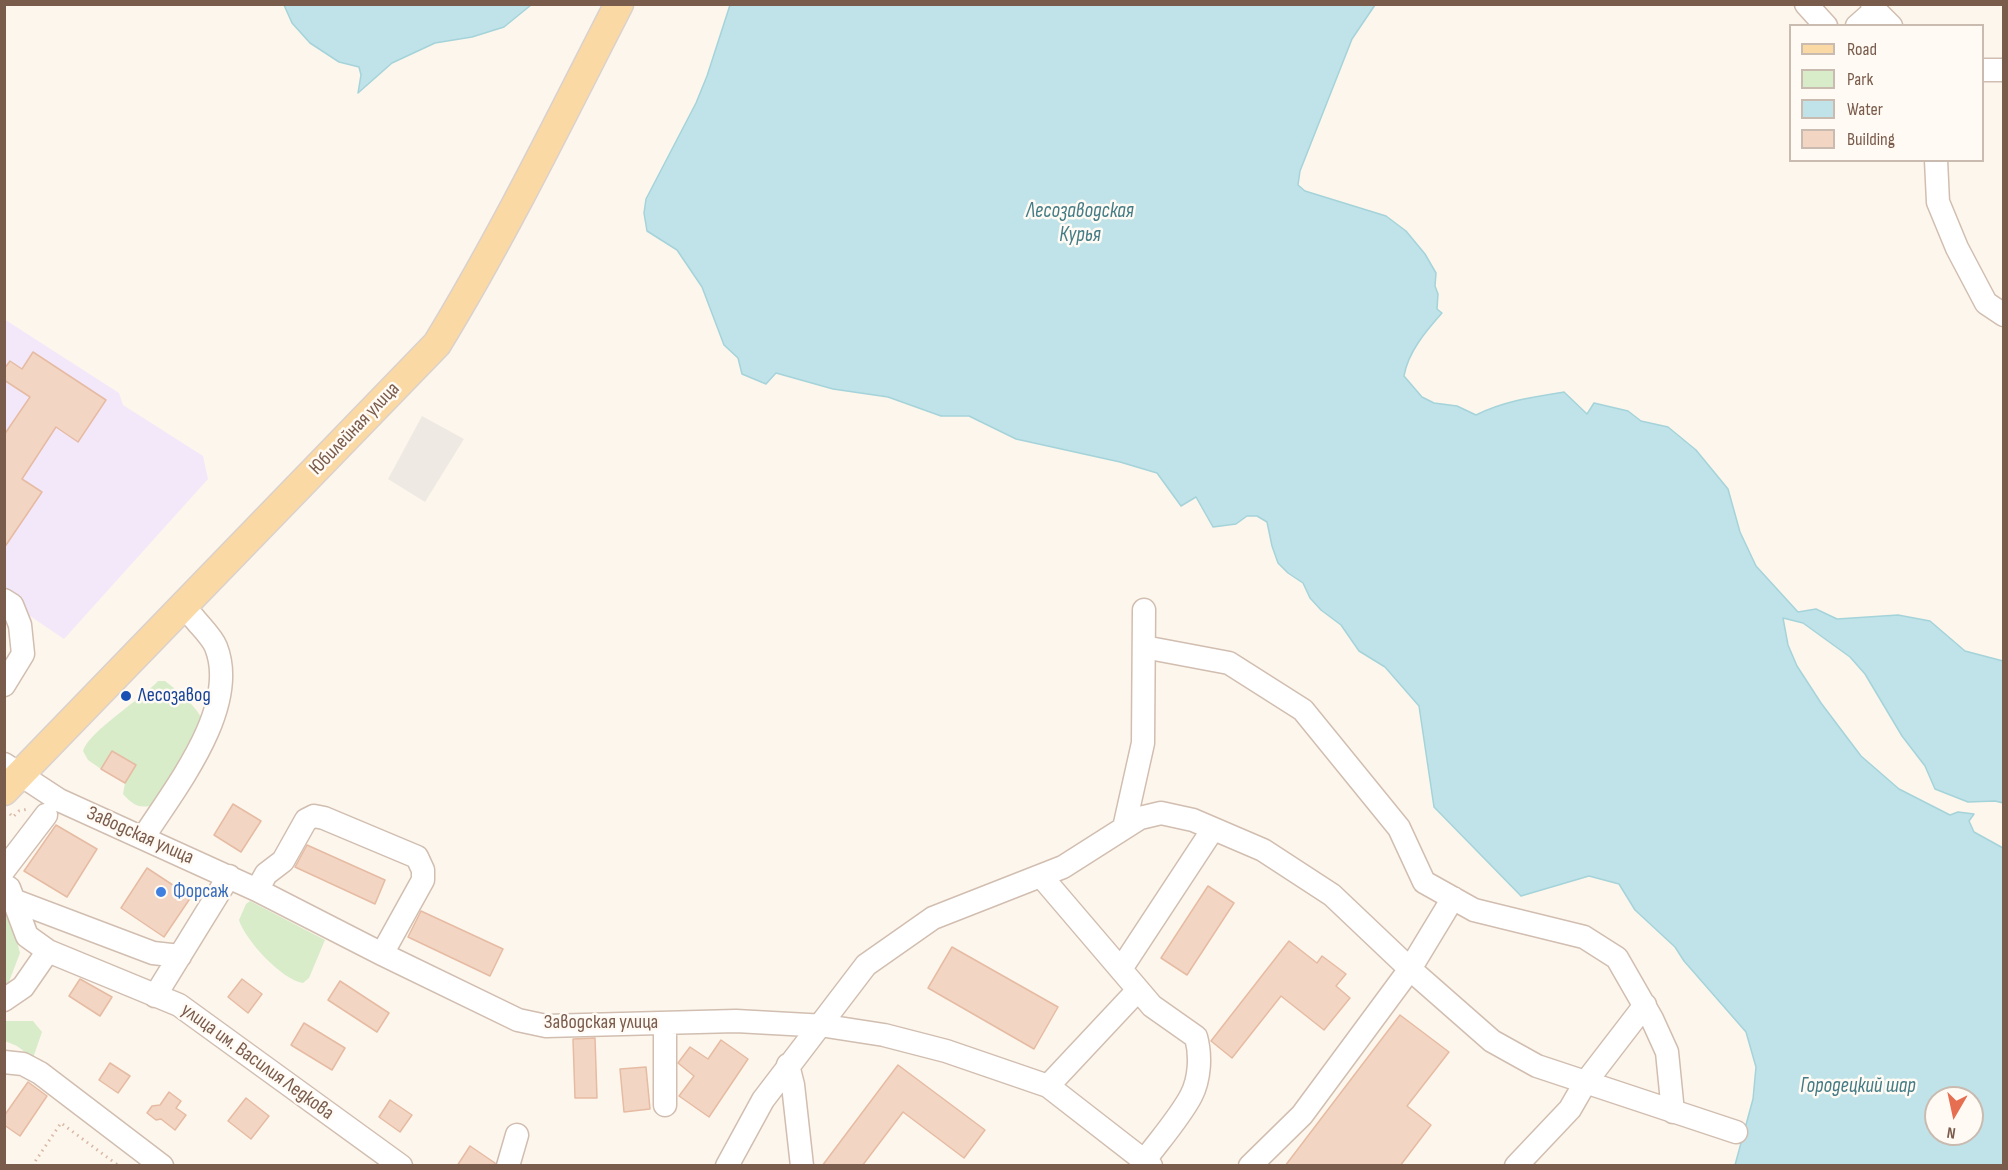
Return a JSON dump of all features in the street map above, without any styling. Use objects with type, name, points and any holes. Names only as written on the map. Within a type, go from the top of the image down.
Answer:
[{"type":"main road","name":"Юбилейная улица","points":[[10,776],[437,344],[473,285],[619,4]]},
{"type":"street","points":[[1806,4],[1824,24]]},
{"type":"street","points":[[1860,24],[1879,13]]},
{"type":"street","points":[[1984,70],[2004,70]]},
{"type":"street","points":[[1936,162],[1938,202],[1957,248],[1986,303],[2004,315]]},
{"type":"street","points":[[4,600],[12,605],[20,625],[22,654],[4,685]]},
{"type":"street","points":[[1124,828],[1143,742],[1144,610]]},
{"type":"street","points":[[144,838],[198,752],[220,695],[222,670],[216,646],[194,618]]},
{"type":"street","points":[[1144,647],[1229,663],[1303,710],[1399,828],[1424,882],[1474,910],[1584,937],[1617,958],[1645,1005],[1667,1052],[1673,1112]]},
{"type":"street","name":"Заводская улица","points":[[10,776],[229,876],[518,1020],[546,1026],[736,1021],[820,1026],[884,1035],[936,1048],[1048,1086],[1148,1163]]},
{"type":"street","points":[[727,1166],[763,1100],[866,965],[933,918],[1063,867],[1140,818],[1161,813],[1193,820],[1263,850],[1332,895],[1410,969],[1492,1041],[1537,1066],[1736,1132]]},
{"type":"street","points":[[4,870],[46,815]]},
{"type":"street","points":[[257,890],[266,874],[283,861],[306,820],[314,816],[324,818],[417,857],[423,870],[423,880],[382,954]]},
{"type":"street","points":[[1121,969],[1213,829]]},
{"type":"street","points":[[155,996],[229,876]]},
{"type":"street","points":[[1041,876],[1152,1006],[1196,1037],[1199,1049],[1199,1068],[1192,1095],[1148,1163]]},
{"type":"street","points":[[9,893],[153,953],[180,956]]},
{"type":"street","name":"улица им. Василия Ледкова","points":[[9,893],[27,936],[48,951],[179,1005],[401,1166]]},
{"type":"street","points":[[1250,1166],[1302,1115],[1410,969],[1453,898]]},
{"type":"street","points":[[4,1000],[23,987],[48,951]]},
{"type":"street","points":[[1048,1086],[1138,990]]},
{"type":"street","points":[[1516,1166],[1570,1109],[1585,1083],[1645,1005]]},
{"type":"street","points":[[665,1023],[665,1105]]},
{"type":"street","points":[[4,1062],[23,1064],[40,1073],[162,1166]]},
{"type":"street","points":[[788,1065],[794,1084],[802,1166]]},
{"type":"street","points":[[508,1166],[517,1135]]},
{"type":"path","points":[[32,1166],[61,1123],[120,1166]]},
{"type":"shaded area","points":[[4,319],[119,393],[123,405],[203,456],[208,479],[64,639],[5,599]]},
{"type":"shaded area","points":[[422,416],[464,439],[425,502],[388,479]]},
{"type":"green space","points":[[158,681],[165,681],[182,695],[197,711],[204,723],[154,805],[144,807],[133,803],[123,794],[125,783],[135,765],[112,751],[101,769],[88,760],[83,751],[95,734]]},
{"type":"green space","points":[[5,896],[20,953],[5,992]]},
{"type":"green space","points":[[250,901],[325,940],[309,978],[303,983],[285,975],[275,967],[249,938],[239,920],[246,904]]},
{"type":"green space","points":[[5,1021],[33,1021],[42,1032],[33,1058],[17,1046],[5,1041]]},
{"type":"water","points":[[284,5],[531,5],[504,27],[472,37],[435,43],[392,63],[358,93],[361,75],[359,67],[339,62],[310,43],[292,23]]},
{"type":"water","name":"Лесозаводская Курья","points":[[730,5],[1375,5],[1352,39],[1300,171],[1298,185],[1305,191],[1386,216],[1406,231],[1425,254],[1436,273],[1437,309],[1442,313],[1414,350],[1404,376],[1422,397],[1434,403],[1457,406],[1476,415],[1508,403],[1564,392],[1587,414],[1594,403],[1628,411],[1641,421],[1668,427],[1696,450],[1728,489],[1740,532],[1756,566],[1798,612],[1816,609],[1837,619],[1898,615],[1930,621],[1965,651],[2003,661],[2003,803],[1968,802],[1935,789],[1925,766],[1902,736],[1865,674],[1850,657],[1803,623],[1783,618],[1788,645],[1797,666],[1821,703],[1861,756],[1899,789],[1950,815],[1958,812],[1974,814],[1969,821],[1974,832],[2003,848],[2003,1165],[1735,1165],[1753,1099],[1756,1067],[1746,1032],[1684,961],[1675,947],[1635,910],[1619,884],[1589,876],[1521,896],[1434,807],[1419,706],[1385,667],[1359,651],[1341,625],[1321,610],[1310,598],[1303,583],[1278,563],[1267,522],[1257,516],[1247,516],[1236,524],[1213,527],[1196,497],[1181,506],[1157,473],[1120,462],[1016,439],[969,416],[941,416],[888,397],[833,389],[776,373],[766,384],[742,374],[738,358],[724,345],[702,287],[677,250],[647,231],[644,213],[646,199],[696,103]]},
{"type":"building","points":[[33,352],[106,400],[78,442],[56,427],[22,479],[42,492],[4,548],[4,435],[30,397],[4,380],[4,369],[10,361],[22,369]]},
{"type":"building","points":[[112,751],[136,765],[125,783],[101,769]]},
{"type":"building","points":[[233,804],[261,821],[241,852],[214,835]]},
{"type":"building","points":[[56,825],[97,849],[67,897],[24,871]]},
{"type":"building","points":[[307,845],[385,880],[375,904],[295,867]]},
{"type":"building","points":[[147,868],[191,897],[164,937],[121,908]]},
{"type":"building","points":[[1208,886],[1234,903],[1187,975],[1161,958]]},
{"type":"building","points":[[421,911],[503,949],[490,976],[408,937]]},
{"type":"building","points":[[1289,941],[1317,963],[1322,956],[1346,974],[1336,986],[1350,998],[1324,1030],[1281,996],[1232,1058],[1211,1041]]},
{"type":"building","points":[[952,947],[1058,1007],[1034,1049],[928,988]]},
{"type":"building","points":[[80,979],[112,997],[100,1016],[69,996]]},
{"type":"building","points":[[242,979],[262,994],[248,1013],[228,997]]},
{"type":"building","points":[[340,981],[389,1013],[377,1032],[328,1000]]},
{"type":"building","points":[[1400,1015],[1449,1052],[1407,1106],[1431,1125],[1400,1166],[1285,1166]]},
{"type":"building","points":[[304,1023],[345,1048],[332,1070],[291,1045]]},
{"type":"building","points":[[595,1038],[597,1098],[575,1098],[573,1039]]},
{"type":"building","points":[[721,1040],[748,1059],[709,1117],[679,1096],[694,1076],[678,1063],[690,1047],[708,1059]]},
{"type":"building","points":[[110,1063],[130,1076],[118,1093],[99,1080]]},
{"type":"building","points":[[898,1065],[985,1130],[964,1158],[903,1112],[862,1166],[822,1166]]},
{"type":"building","points":[[646,1067],[650,1109],[624,1112],[620,1069]]},
{"type":"building","points":[[28,1082],[47,1096],[20,1136],[4,1125],[4,1116]]},
{"type":"building","points":[[169,1092],[181,1101],[176,1108],[186,1115],[175,1130],[161,1119],[156,1120],[147,1113],[152,1106],[160,1105]]},
{"type":"building","points":[[246,1098],[269,1116],[251,1139],[228,1121]]},
{"type":"building","points":[[390,1100],[412,1115],[400,1132],[379,1117]]},
{"type":"building","points":[[470,1146],[495,1163],[495,1166],[457,1166]]},
{"type":"place","name":"Лесозавод","points":[[126,696]]},
{"type":"place","name":"Форсаж","points":[[161,892]]},
{"type":"water label","name":"Городецкий шар","points":[[1858,1087]]}]
